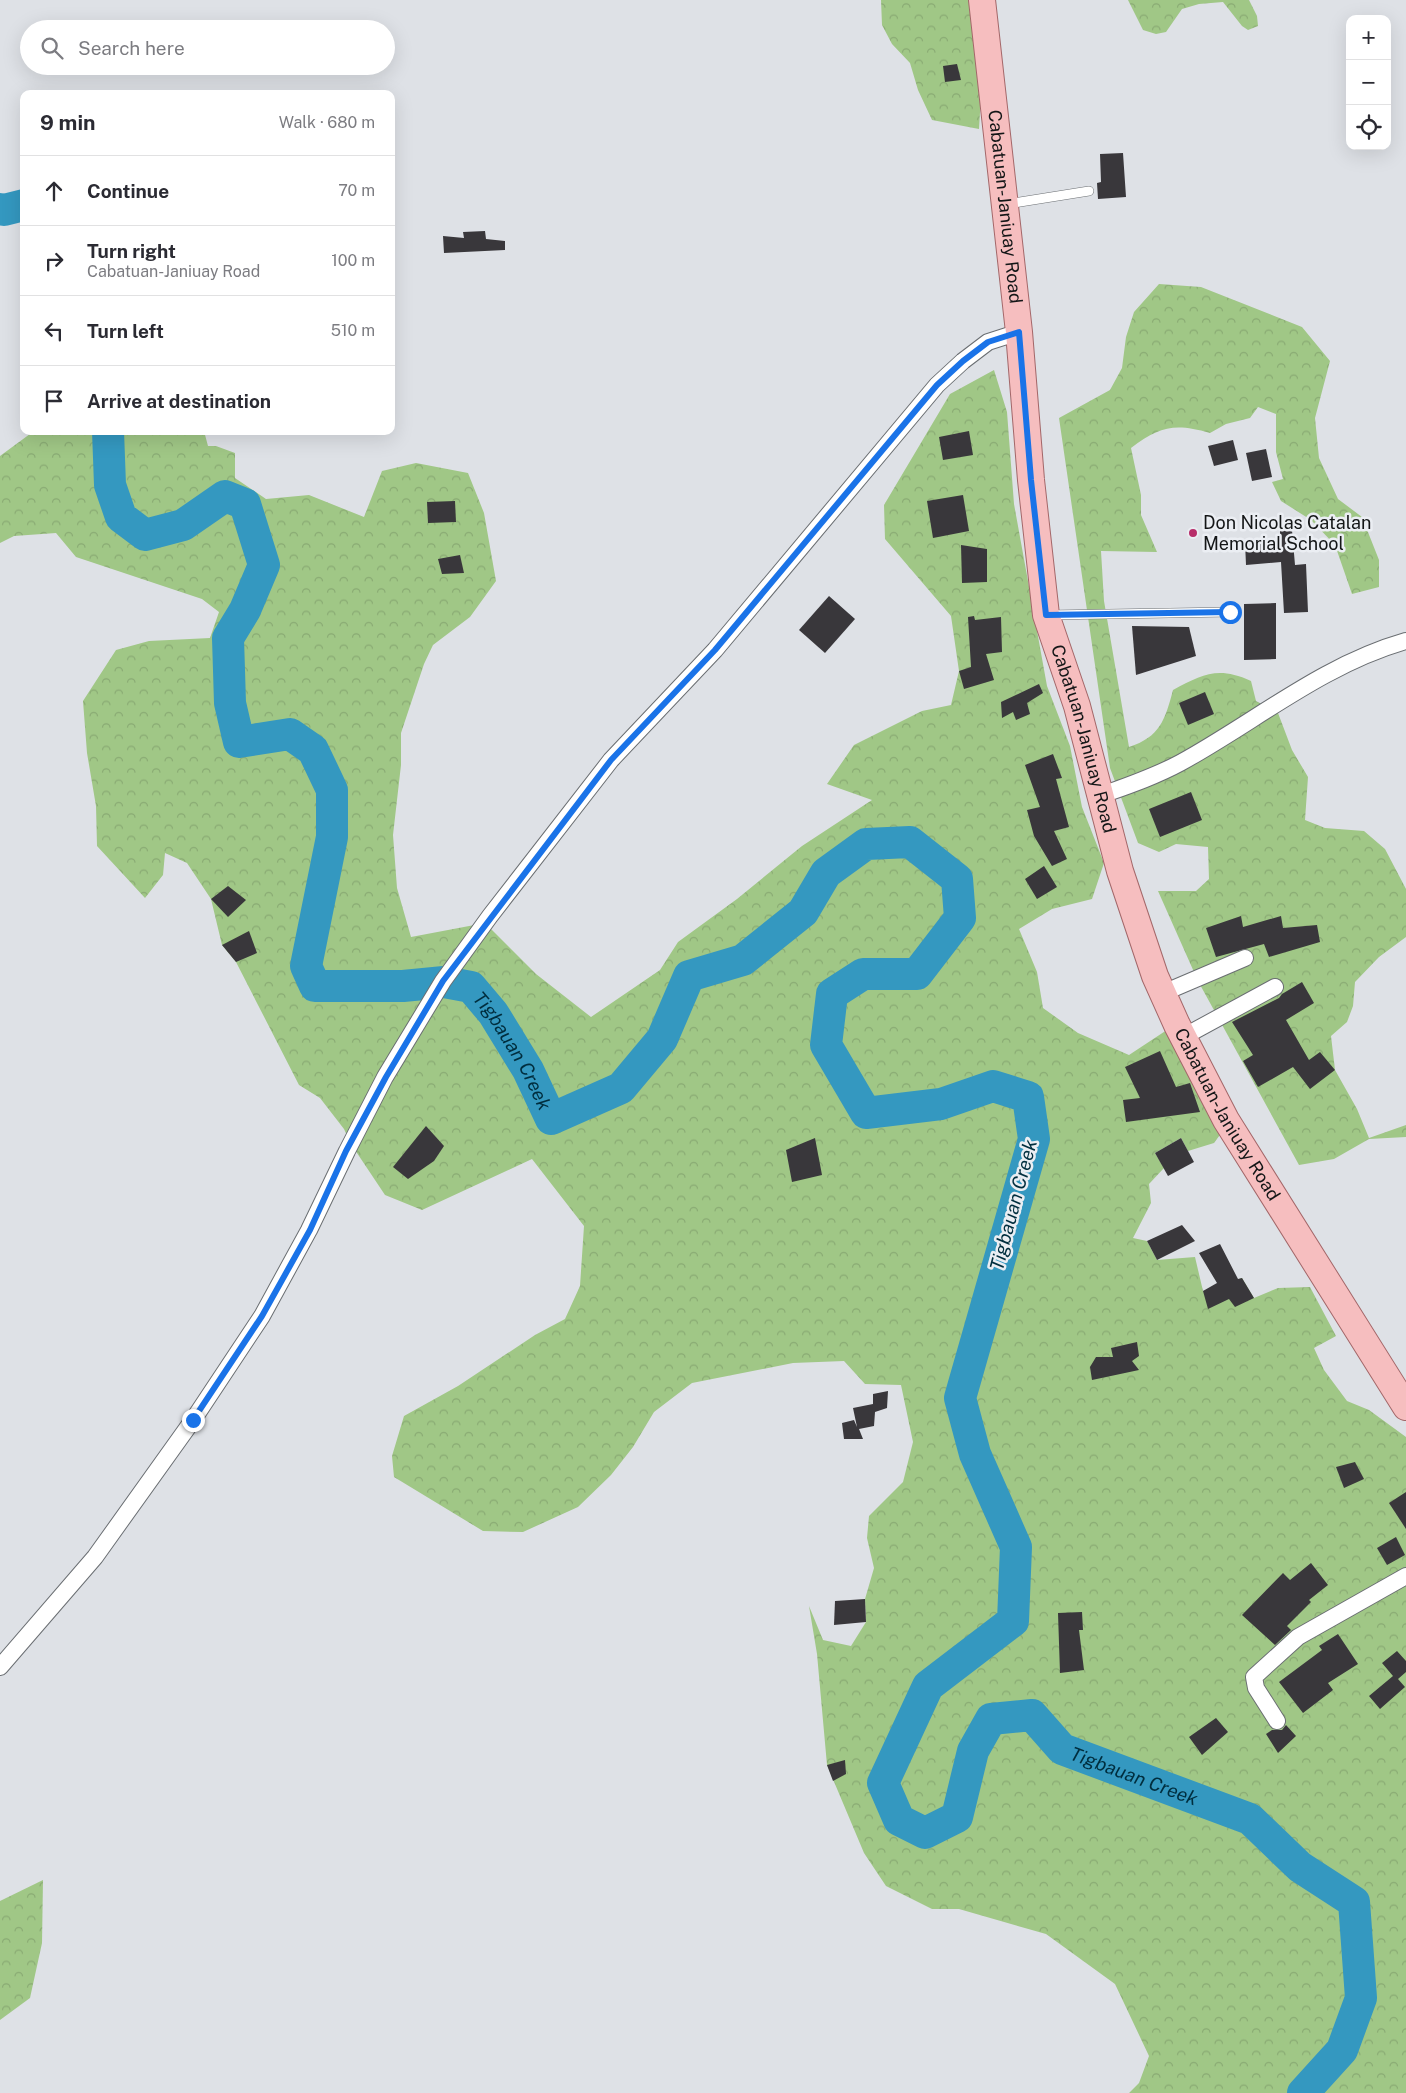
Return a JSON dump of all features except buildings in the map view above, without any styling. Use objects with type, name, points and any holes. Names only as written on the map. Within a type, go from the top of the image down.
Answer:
[{"type":"main road","name":"Cabatuan-Janiuay Road","points":[[982,0],[1019,332],[1031,480],[1046,615],[1077,706],[1120,871],[1155,976],[1183,1037],[1226,1120],[1406,1407]]},
{"type":"street","points":[[0,1666],[95,1557],[193,1420],[262,1316],[310,1230],[346,1151],[381,1085],[443,981],[611,760],[715,650],[937,385],[963,361],[988,342],[1019,332]]},
{"type":"street","points":[[1099,796],[1151,777],[1181,762],[1326,673],[1380,648],[1406,641]]},
{"type":"street","points":[[1163,993],[1245,958]]},
{"type":"street","points":[[1183,1037],[1275,986]]},
{"type":"street","points":[[1277,1721],[1256,1688],[1254,1677],[1298,1637],[1406,1576]]},
{"type":"lane","points":[[1005,205],[1088,190]]},
{"type":"lane","points":[[1046,615],[1230,612]]},
{"type":"green space","points":[[881,0],[975,0],[981,96],[979,129],[932,120],[918,90],[910,63],[892,44],[882,25]]},
{"type":"green space","points":[[1128,0],[1249,0],[1257,16],[1258,26],[1248,30],[1242,26],[1223,2],[1199,4],[1182,9],[1166,32],[1156,34],[1143,30]]},
{"type":"green space","points":[[1159,284],[1201,287],[1302,327],[1330,361],[1315,418],[1319,458],[1338,499],[1362,517],[1379,560],[1379,587],[1352,594],[1335,545],[1311,520],[1281,501],[1272,482],[1283,479],[1276,452],[1276,414],[1258,407],[1250,418],[1226,424],[1210,433],[1187,428],[1168,428],[1151,435],[1131,448],[1141,495],[1141,515],[1157,552],[1101,551],[1104,601],[1129,747],[1148,738],[1160,726],[1173,690],[1202,676],[1211,674],[1229,674],[1251,681],[1256,701],[1278,713],[1292,750],[1308,777],[1305,820],[1325,828],[1364,831],[1385,849],[1406,889],[1406,937],[1379,957],[1355,982],[1353,1006],[1347,1022],[1331,1036],[1335,1070],[1357,1109],[1369,1138],[1406,1125],[1406,1137],[1369,1139],[1334,1159],[1299,1165],[1198,981],[1158,891],[1196,891],[1209,879],[1208,847],[1176,844],[1159,852],[1138,843],[1110,768],[1059,418],[1110,390],[1122,368],[1126,337],[1134,312]]},
{"type":"green space","points":[[994,370],[1007,412],[1014,504],[1047,686],[1070,746],[1082,807],[1104,863],[1092,899],[1052,909],[1019,929],[1037,972],[1043,1008],[1078,1033],[1129,1055],[1179,1022],[1225,1128],[1214,1143],[1188,1151],[1181,1138],[1155,1153],[1164,1168],[1149,1184],[1151,1203],[1133,1238],[1147,1241],[1157,1260],[1195,1257],[1203,1291],[1242,1278],[1254,1298],[1278,1288],[1310,1287],[1336,1336],[1314,1348],[1324,1370],[1347,1401],[1369,1410],[1406,1437],[1406,2093],[1129,2093],[1139,2083],[1149,2056],[1115,1984],[1046,1934],[959,1909],[932,1909],[886,1886],[864,1853],[827,1765],[817,1654],[809,1606],[823,1640],[851,1646],[866,1622],[865,1599],[874,1568],[867,1538],[869,1516],[903,1482],[913,1442],[901,1385],[865,1384],[844,1361],[793,1363],[692,1383],[654,1412],[633,1447],[611,1475],[578,1507],[523,1532],[483,1531],[394,1477],[392,1456],[404,1416],[458,1386],[535,1335],[565,1319],[580,1286],[584,1226],[532,1159],[422,1210],[385,1195],[351,1144],[344,1129],[320,1098],[299,1085],[236,962],[222,945],[211,899],[187,863],[165,853],[163,875],[145,898],[97,846],[96,806],[87,753],[83,701],[116,650],[149,641],[210,638],[219,612],[202,599],[76,557],[56,533],[14,536],[0,543],[0,456],[29,435],[205,435],[208,446],[216,446],[235,453],[235,478],[266,499],[309,495],[364,517],[382,471],[416,463],[468,473],[484,513],[496,581],[470,617],[433,645],[424,664],[401,733],[401,765],[393,835],[397,888],[411,937],[485,923],[536,974],[591,1017],[660,970],[678,942],[737,899],[802,846],[872,800],[827,784],[854,745],[922,711],[951,705],[959,671],[951,616],[885,539],[884,505],[950,394]]},
{"type":"green space","points":[[43,1880],[42,1943],[30,1998],[0,2020],[0,1901]]},
{"type":"waterway","name":"Tigbauan Creek","points":[[0,209],[4,210],[20,206]]},
{"type":"waterway","name":"Tigbauan Creek","points":[[108,435],[110,485],[121,517],[145,535],[183,525],[225,496],[245,504],[264,565],[245,610],[228,638],[230,703],[239,742],[290,734],[313,750],[332,790],[332,837],[306,966],[315,986],[403,986],[444,982],[471,987],[493,1013],[528,1070],[551,1119],[621,1088],[662,1039],[689,976],[743,960],[803,912],[826,873],[866,844],[910,842],[957,879],[960,918],[917,974],[863,974],[832,994],[826,1045],[866,1113],[941,1104],[993,1086],[1028,1097],[1034,1139],[960,1398],[975,1454],[1016,1547],[1013,1621],[928,1686],[883,1783],[899,1820],[925,1833],[957,1817],[973,1751],[991,1719],[1032,1715],[1062,1749],[1250,1819],[1300,1867],[1354,1902],[1361,1998],[1342,2050],[1303,2093]]},
{"type":"place","name":"Don Nicolas Catalan Memorial School","points":[[1193,533]]},
{"type":"route","points":[[193,1420],[262,1316],[310,1230],[346,1151],[386,1077],[443,981],[490,916],[611,760],[715,650],[937,385],[963,361],[988,342],[1019,332],[1031,480],[1046,615],[1230,612]]}]
